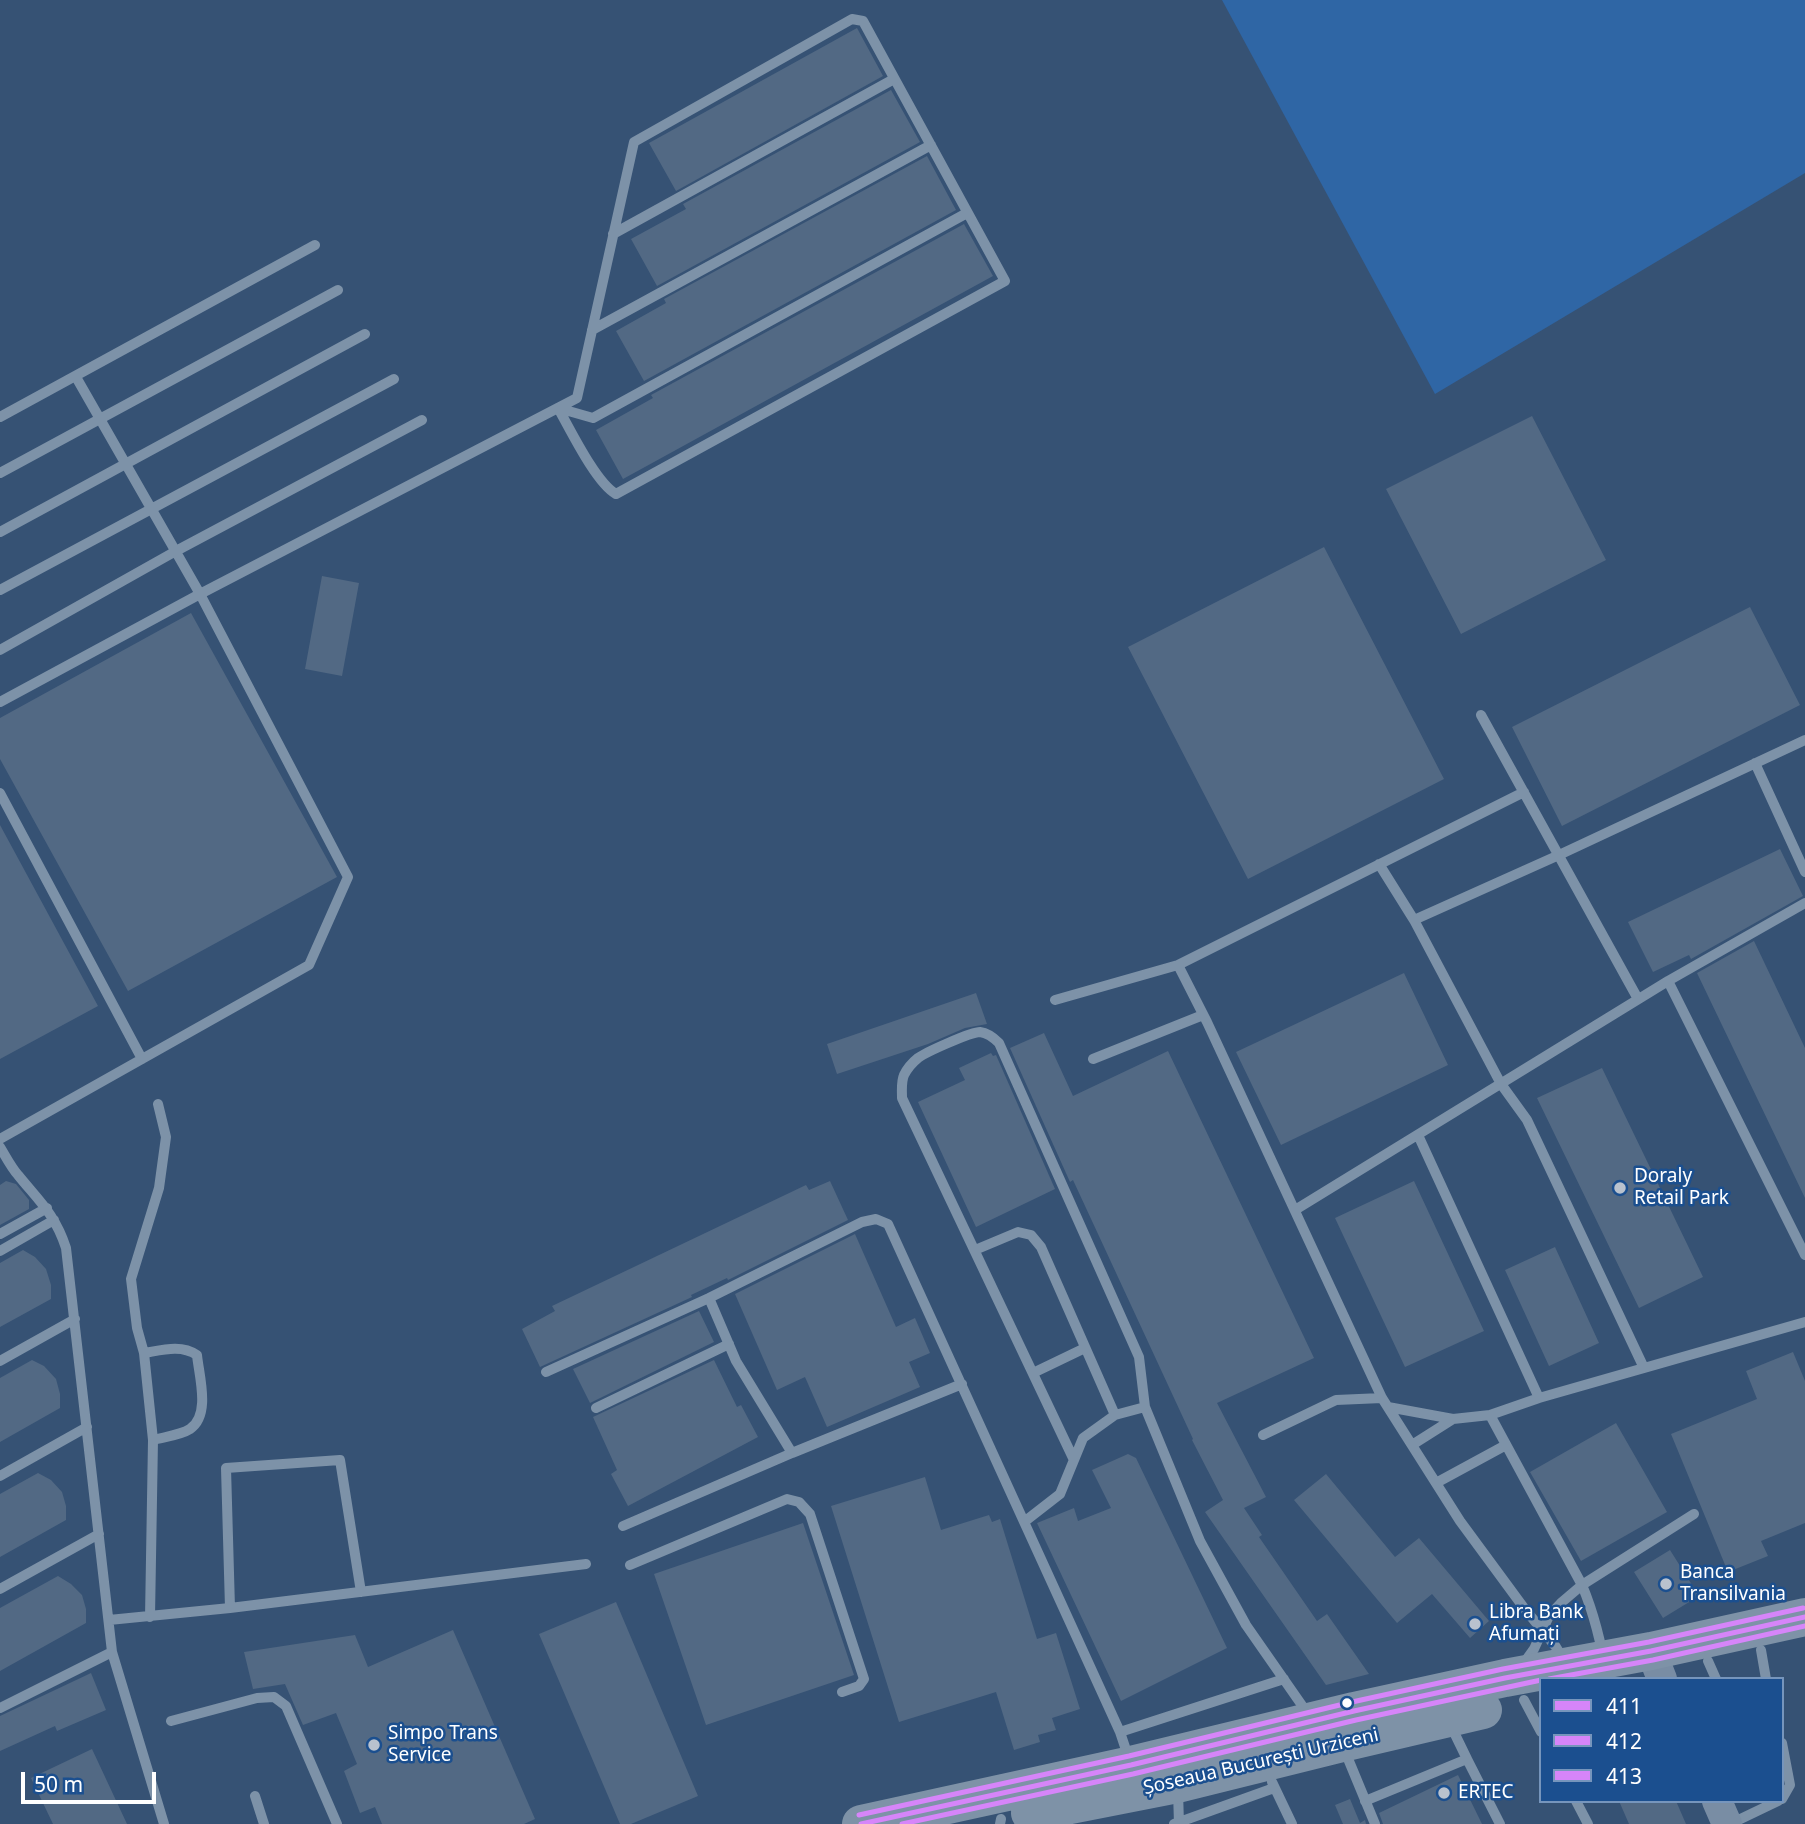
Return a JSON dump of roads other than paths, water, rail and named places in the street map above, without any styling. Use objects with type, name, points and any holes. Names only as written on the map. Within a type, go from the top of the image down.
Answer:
[{"type":"highway","name":"Șoseaua București Urziceni","points":[[1657,1667],[1805,1617]]},
{"type":"highway","name":"Șoseaua București Urziceni","points":[[1594,1672],[1657,1667],[1712,1670],[1764,1664],[1805,1640]]},
{"type":"highway","name":"Șoseaua București Urziceni","points":[[861,1824],[1126,1748],[1328,1732],[1447,1718],[1528,1702]]},
{"type":"highway","name":"Șoseaua București Urziceni","points":[[994,1822],[1178,1784],[1269,1776],[1328,1732],[1528,1702]]},
{"type":"street","points":[[1718,1803],[1729,1824]]},
{"type":"lane","points":[[0,702],[200,594],[577,398],[634,142],[852,19],[863,21],[1005,281],[616,494],[608,490],[592,467],[558,408]]},
{"type":"lane","points":[[613,234],[894,79]]},
{"type":"lane","points":[[592,330],[931,145]]},
{"type":"lane","points":[[558,408],[593,418],[967,213]]},
{"type":"lane","points":[[0,417],[315,245]]},
{"type":"lane","points":[[0,472],[338,290]]},
{"type":"lane","points":[[0,532],[365,334]]},
{"type":"lane","points":[[0,1139],[309,965],[348,877],[200,594],[76,377]]},
{"type":"lane","points":[[0,590],[394,379]]},
{"type":"lane","points":[[0,650],[176,551],[422,419]]},
{"type":"lane","points":[[1481,715],[1638,999]]},
{"type":"lane","points":[[1414,920],[1805,740]]},
{"type":"lane","points":[[1755,763],[1805,872]]},
{"type":"lane","points":[[1055,1000],[1178,964],[1524,792]]},
{"type":"lane","points":[[0,793],[142,1059]]},
{"type":"lane","points":[[1379,864],[1414,920],[1501,1084],[1527,1120],[1644,1368]]},
{"type":"lane","points":[[1295,1210],[1668,981],[1805,904]]},
{"type":"lane","points":[[1178,964],[1385,1402],[1460,1521],[1524,1608],[1543,1629],[1594,1672]]},
{"type":"lane","points":[[1668,981],[1805,1255]]},
{"type":"lane","points":[[1093,1059],[1203,1015]]},
{"type":"lane","points":[[1074,1460],[902,1098],[904,1075],[920,1056],[970,1034],[980,1032],[999,1043],[1139,1357],[1145,1407],[1200,1541],[1246,1625],[1284,1679],[1328,1732],[1375,1824]]},
{"type":"lane","points":[[150,1617],[153,1440],[145,1353],[137,1328],[131,1279],[159,1188],[166,1137],[158,1104]]},
{"type":"lane","points":[[1418,1135],[1539,1398]]},
{"type":"lane","points":[[0,1147],[18,1175],[47,1208],[66,1248],[112,1652],[164,1824]]},
{"type":"lane","points":[[0,1234],[47,1208]]},
{"type":"lane","points":[[546,1372],[709,1298],[862,1222],[876,1219],[888,1224],[1126,1748],[1284,1679]]},
{"type":"lane","points":[[0,1251],[54,1220]]},
{"type":"lane","points":[[975,1250],[1018,1232],[1031,1235],[1041,1247],[1115,1415]]},
{"type":"lane","points":[[709,1298],[736,1361],[792,1452]]},
{"type":"lane","points":[[0,1361],[75,1319]]},
{"type":"lane","points":[[1263,1435],[1336,1400],[1385,1402],[1453,1419],[1490,1415],[1539,1398],[1803,1323],[1805,1335]]},
{"type":"lane","points":[[596,1408],[729,1344]]},
{"type":"lane","points":[[145,1353],[180,1348],[197,1355],[203,1407],[198,1421],[190,1430],[153,1440]]},
{"type":"lane","points":[[1033,1373],[1085,1348]]},
{"type":"lane","points":[[623,1526],[792,1452],[962,1384]]},
{"type":"lane","points":[[1024,1522],[1060,1494],[1083,1438],[1115,1415],[1145,1407]]},
{"type":"lane","points":[[1490,1415],[1582,1585],[1594,1613],[1594,1672]]},
{"type":"lane","points":[[1412,1445],[1453,1419]]},
{"type":"lane","points":[[0,1476],[87,1427]]},
{"type":"lane","points":[[1436,1483],[1506,1445]]},
{"type":"lane","points":[[230,1608],[226,1468],[340,1460],[361,1592]]},
{"type":"lane","points":[[630,1565],[788,1499],[799,1502],[810,1514],[864,1679],[859,1686],[842,1692]]},
{"type":"lane","points":[[1528,1702],[1525,1662],[1549,1616],[1582,1585],[1693,1514]]},
{"type":"lane","points":[[0,1589],[99,1534]]},
{"type":"lane","points":[[108,1620],[230,1608],[586,1564]]},
{"type":"lane","points":[[0,1708],[112,1652]]},
{"type":"lane","points":[[171,1721],[257,1698],[274,1698],[286,1706],[337,1824]]},
{"type":"lane","points":[[1447,1718],[1500,1824]]},
{"type":"lane","points":[[1784,1754],[1790,1785],[1784,1794]]},
{"type":"lane","points":[[1365,1801],[1467,1759]]},
{"type":"lane","points":[[1178,1784],[1177,1823],[1269,1776],[1292,1824]]},
{"type":"lane","points":[[254,1796],[264,1824]]},
{"type":"lane","points":[[1577,1803],[1588,1824]]},
{"type":"lane","points":[[1729,1824],[1774,1803]]},
{"type":"place","name":"Doraly Retail Park","points":[[1620,1188]]},
{"type":"place","name":"Banca Transilvania","points":[[1666,1584]]},
{"type":"place","name":"Libra Bank Afumați","points":[[1475,1624]]},
{"type":"place","name":"Simpo Trans Service","points":[[374,1745]]},
{"type":"place","name":"ERTEC","points":[[1444,1793]]}]
